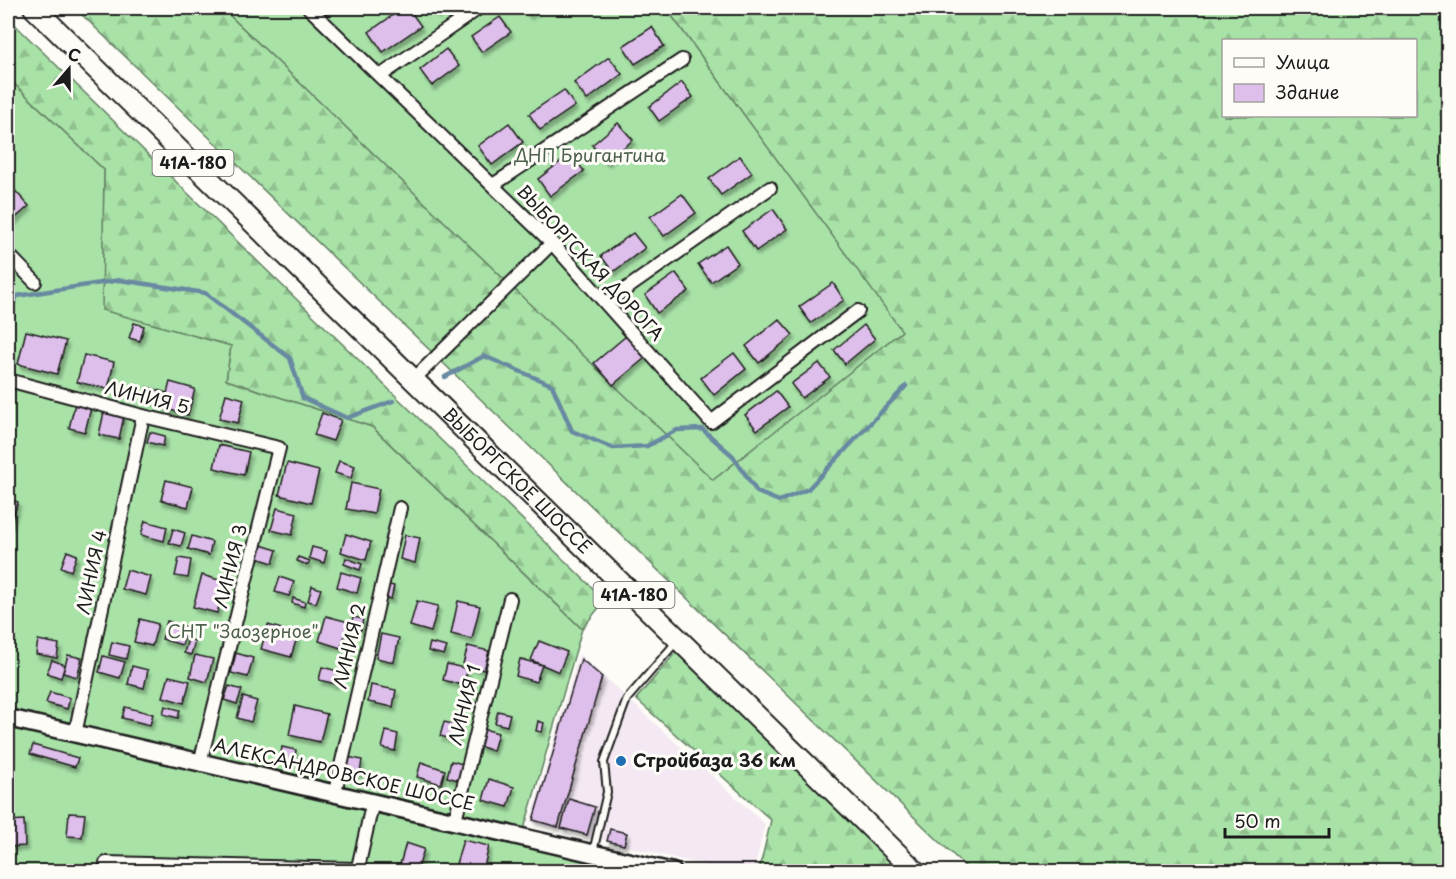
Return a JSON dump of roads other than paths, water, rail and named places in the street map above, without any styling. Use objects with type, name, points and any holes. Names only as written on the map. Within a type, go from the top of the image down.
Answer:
[{"type":"main road","name":"ВЫБОРГСКОЕ ШОССЕ","points":[[34,8],[916,872]]},
{"type":"street","name":"ВЫБОРГСКАЯ ДОРОГА","points":[[309,8],[552,243],[711,422],[858,311]]},
{"type":"street","points":[[381,76],[479,8]]},
{"type":"street","points":[[493,185],[682,60]]},
{"type":"street","points":[[606,303],[770,188]]},
{"type":"street","points":[[414,379],[552,243]]},
{"type":"street","points":[[8,254],[35,282]]},
{"type":"street","name":"ЛИНИЯ 5","points":[[8,380],[143,417],[279,448]]},
{"type":"street","name":"ЛИНИЯ 4","points":[[75,734],[143,417]]},
{"type":"street","name":"ЛИНИЯ 3","points":[[200,763],[279,448]]},
{"type":"street","name":"ЛИНИЯ 2","points":[[334,792],[400,508]]},
{"type":"street","name":"ЛИНИЯ 1","points":[[455,820],[510,599]]},
{"type":"street","name":"АЛЕКСАНДРОВСКОЕ ШОССЕ","points":[[8,718],[673,872]]},
{"type":"street","points":[[106,863],[357,870],[373,801]]},
{"type":"lane","points":[[593,853],[607,792],[604,762],[627,699],[679,640]]},
{"type":"waterway","points":[[8,315],[17,296],[120,280],[205,293],[290,358],[303,398],[347,418],[393,401]]},
{"type":"waterway","points":[[445,377],[484,356],[552,385],[572,431],[613,448],[647,446],[677,430],[702,429],[733,456],[757,492],[779,501],[808,489],[906,386]]},
{"type":"place","name":"Стройбаза 36 км","points":[[621,761]]},
{"type":"park label","name":"ДНП Бригантина","points":[[590,156]]},
{"type":"park label","name":"СНТ \"Заозерное\"","points":[[243,632]]}]
